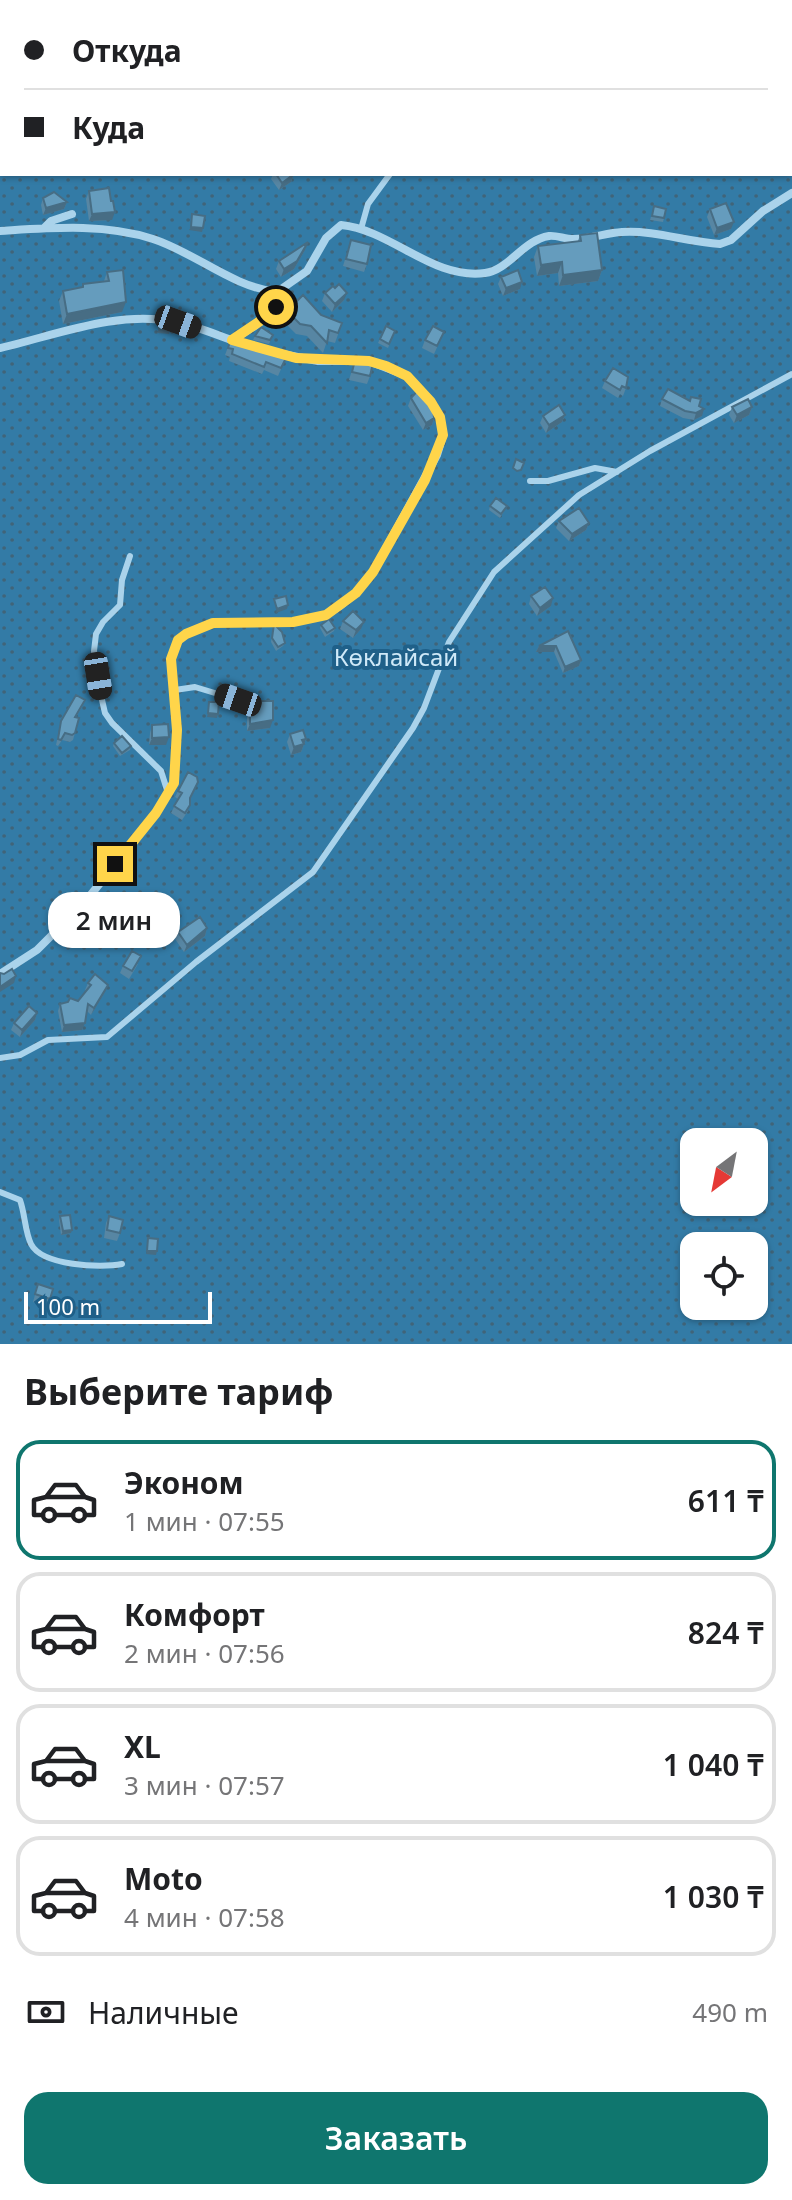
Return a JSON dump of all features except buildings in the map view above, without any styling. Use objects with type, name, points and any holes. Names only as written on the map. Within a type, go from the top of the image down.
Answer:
[{"type":"street","points":[[0,231],[44,228],[112,231],[153,239],[240,282],[259,290],[277,292],[307,271],[326,238],[341,225],[361,229],[444,268],[487,273],[533,242],[549,236],[575,239],[622,232],[720,244],[731,240],[763,211],[792,193]]},
{"type":"street","points":[[44,228],[51,221],[72,214]]},
{"type":"street","points":[[232,340],[276,307],[277,292]]},
{"type":"street","points":[[0,348],[116,321],[154,319],[178,322],[296,358],[369,361],[386,366],[407,376],[431,402],[440,417],[443,435],[425,480],[373,572],[356,593],[326,615],[293,622],[213,623],[178,640],[171,659],[175,690],[174,783],[145,827],[68,921],[37,950],[0,974]]},
{"type":"lane","points":[[361,229],[368,204],[389,176]]},
{"type":"lane","points":[[0,1058],[20,1055],[48,1040],[107,1037],[196,962],[313,872],[413,728],[424,708],[449,642],[494,572],[579,495],[650,451],[792,374]]},
{"type":"lane","points":[[530,481],[548,481],[595,468],[617,472]]},
{"type":"lane","points":[[130,556],[122,580],[120,605],[96,634],[94,651],[105,713],[161,771],[168,793]]},
{"type":"lane","points":[[175,690],[195,687],[238,700]]},
{"type":"lane","points":[[0,1192],[20,1200],[31,1245],[41,1255],[82,1265],[122,1264]]},
{"type":"green space","name":"Көклайсай","points":[[0,176],[792,176],[792,1344],[0,1344]]},
{"type":"route","points":[[115,864],[156,813],[174,783],[177,730],[171,659],[178,640],[197,628],[213,623],[293,622],[326,615],[356,593],[373,572],[425,480],[443,435],[440,417],[418,386],[407,376],[386,366],[369,361],[296,358],[232,340],[276,307]]}]
